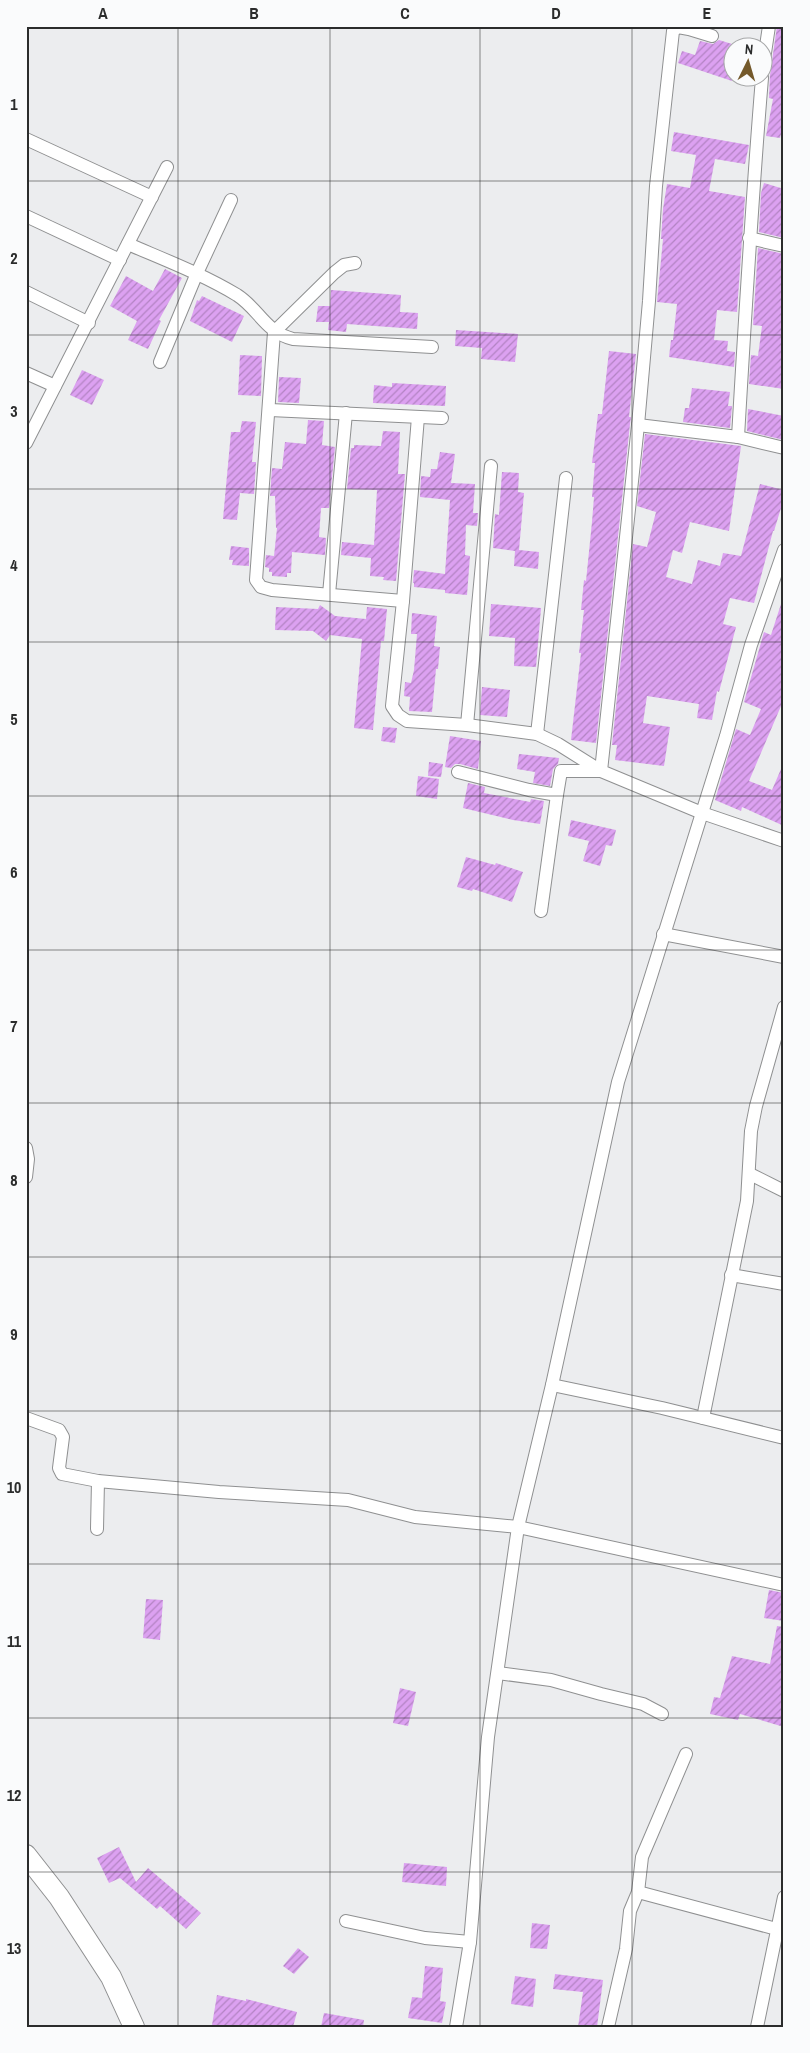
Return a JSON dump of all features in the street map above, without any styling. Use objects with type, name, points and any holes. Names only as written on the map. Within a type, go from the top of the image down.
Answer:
[{"type":"main road","points":[[26,1856],[59,1897],[110,1977],[134,2027]]},
{"type":"street","points":[[601,771],[638,425],[649,301],[656,186],[673,31],[678,27],[689,28],[712,36]]},
{"type":"street","points":[[738,438],[747,308],[749,238],[761,88]]},
{"type":"street","points":[[26,138],[152,197]]},
{"type":"street","points":[[26,443],[89,323],[167,167]]},
{"type":"street","points":[[160,362],[197,273],[231,200]]},
{"type":"street","points":[[26,216],[120,260]]},
{"type":"street","points":[[749,238],[784,246]]},
{"type":"street","points":[[128,244],[197,273],[239,296],[271,329],[293,339],[432,347]]},
{"type":"street","points":[[355,263],[344,265],[334,272],[271,329],[270,410],[256,580],[261,587],[272,590],[403,600]]},
{"type":"street","points":[[26,292],[89,323]]},
{"type":"street","points":[[26,373],[55,386]]},
{"type":"street","points":[[270,410],[442,418]]},
{"type":"street","points":[[329,594],[346,413]]},
{"type":"street","points":[[418,417],[392,706],[398,716],[407,721],[467,725],[537,734],[558,744],[601,771],[702,813],[784,841]]},
{"type":"street","points":[[638,425],[738,438],[784,448]]},
{"type":"street","points":[[467,725],[491,466]]},
{"type":"street","points":[[537,734],[566,478]]},
{"type":"street","points":[[456,2027],[470,1942],[488,1737],[518,1527],[552,1386],[618,1082],[726,736],[751,645],[784,550]]},
{"type":"street","points":[[540,911],[561,770],[601,771]]},
{"type":"street","points":[[458,772],[557,795]]},
{"type":"street","points":[[663,934],[784,956]]},
{"type":"street","points":[[702,1418],[747,1201],[751,1131],[756,1106],[778,1051],[784,1007]]},
{"type":"street","points":[[26,1148],[28,1159],[26,1177]]},
{"type":"street","points":[[750,1174],[784,1191]]},
{"type":"street","points":[[731,1275],[784,1284]]},
{"type":"street","points":[[552,1386],[702,1418],[784,1438]]},
{"type":"street","points":[[26,1418],[59,1430],[61,1433],[63,1437],[59,1468],[62,1474],[98,1480],[219,1492],[348,1500],[416,1517],[518,1527],[737,1573],[784,1585]]},
{"type":"street","points":[[97,1530],[98,1480]]},
{"type":"street","points":[[498,1673],[559,1682],[643,1704],[662,1714]]},
{"type":"street","points":[[608,2027],[626,1949],[630,1911],[638,1892],[642,1857],[686,1754]]},
{"type":"street","points":[[638,1892],[781,1930]]},
{"type":"street","points":[[757,2027],[781,1930],[784,1897]]},
{"type":"street","points":[[346,1921],[425,1938],[470,1942]]},
{"type":"building","points":[[777,26],[784,26],[784,134],[781,134],[780,138],[766,136],[773,99],[769,98],[769,88],[772,88],[772,61]]},
{"type":"building","points":[[719,40],[722,41],[722,78],[678,63],[682,51],[695,55],[700,41],[713,44]]},
{"type":"building","points":[[674,132],[749,145],[745,164],[715,159],[709,191],[745,197],[737,312],[717,310],[714,340],[728,341],[727,351],[735,352],[734,367],[669,357],[677,304],[657,302],[663,239],[661,239],[663,209],[667,184],[690,188],[696,155],[671,151]]},
{"type":"building","points":[[764,183],[784,189],[784,238],[759,232],[761,193]]},
{"type":"building","points":[[758,248],[784,254],[784,389],[749,384],[751,355],[758,356],[762,326],[753,325]]},
{"type":"building","points":[[165,269],[182,278],[159,320],[161,321],[148,349],[128,340],[137,321],[110,306],[126,276],[153,291]]},
{"type":"building","points":[[331,290],[401,295],[400,312],[418,313],[417,329],[347,324],[346,332],[328,330],[329,322],[316,322],[318,306],[330,306]]},
{"type":"building","points":[[202,296],[244,316],[232,342],[190,321],[197,300],[199,301]]},
{"type":"building","points":[[456,330],[518,334],[515,362],[481,359],[482,348],[455,346]]},
{"type":"building","points":[[609,351],[636,354],[596,743],[571,740],[581,653],[579,653],[584,610],[581,610],[584,580],[586,581],[594,497],[592,497],[595,463],[592,463],[598,414],[602,414]]},
{"type":"building","points":[[240,355],[262,356],[261,396],[238,395]]},
{"type":"building","points":[[82,370],[104,380],[92,405],[70,395]]},
{"type":"building","points":[[279,377],[301,378],[299,403],[278,402]]},
{"type":"building","points":[[392,383],[446,386],[445,406],[373,403],[374,385],[392,387]]},
{"type":"building","points":[[692,388],[730,392],[728,406],[732,406],[730,428],[683,422],[685,408],[689,408]]},
{"type":"building","points":[[748,409],[784,416],[784,440],[747,431]]},
{"type":"building","points":[[308,420],[324,421],[322,445],[335,447],[329,508],[321,508],[319,537],[326,538],[325,555],[292,552],[291,573],[287,573],[287,577],[272,576],[269,568],[265,567],[266,555],[274,556],[277,528],[275,496],[270,496],[272,468],[282,469],[285,442],[306,444]]},
{"type":"building","points":[[242,421],[256,422],[252,462],[256,462],[254,494],[240,493],[237,520],[223,519],[231,432],[240,432]]},
{"type":"building","points":[[383,431],[400,432],[398,474],[405,474],[396,581],[383,580],[384,577],[370,576],[371,558],[341,555],[342,542],[374,545],[377,490],[347,489],[351,448],[354,448],[354,445],[381,446]]},
{"type":"building","points":[[645,434],[741,446],[729,531],[690,522],[682,553],[673,550],[666,577],[692,584],[698,560],[720,566],[723,553],[741,556],[760,484],[784,490],[781,508],[754,603],[730,598],[723,624],[736,627],[719,692],[717,691],[712,720],[697,718],[699,704],[647,696],[643,723],[670,727],[664,766],[615,760],[617,745],[612,745],[633,544],[647,547],[656,512],[637,506]]},
{"type":"building","points":[[440,452],[455,454],[451,483],[475,484],[473,513],[478,513],[477,526],[466,525],[465,555],[470,556],[467,595],[445,593],[445,590],[414,587],[413,583],[414,570],[445,574],[450,500],[420,497],[421,476],[430,477],[431,469],[437,469]]},
{"type":"building","points":[[502,472],[519,473],[518,492],[524,493],[519,550],[539,552],[538,569],[514,566],[515,551],[493,548],[495,514],[499,515]]},
{"type":"building","points":[[231,546],[249,548],[249,566],[232,565],[233,560],[229,560]]},
{"type":"building","points":[[491,604],[541,608],[536,667],[514,666],[515,638],[489,636]]},
{"type":"building","points":[[781,604],[784,604],[784,699],[749,781],[772,790],[784,762],[784,826],[742,807],[741,811],[715,800],[736,729],[750,735],[761,709],[744,702],[764,632],[771,635]]},
{"type":"building","points":[[320,605],[335,616],[366,619],[367,607],[387,609],[384,641],[381,641],[373,730],[354,728],[362,639],[330,635],[326,641],[313,631],[275,630],[276,607],[318,609]]},
{"type":"building","points":[[412,613],[437,616],[434,646],[440,647],[432,712],[409,711],[410,697],[404,696],[405,682],[411,683],[414,670],[417,634],[411,634]]},
{"type":"building","points":[[482,687],[510,690],[507,717],[480,715]]},
{"type":"building","points":[[383,727],[397,728],[395,743],[381,741]]},
{"type":"building","points":[[450,736],[481,741],[478,769],[460,764],[455,764],[451,768],[445,767]]},
{"type":"building","points":[[519,754],[559,758],[558,764],[553,769],[550,786],[533,783],[535,772],[517,769]]},
{"type":"building","points":[[429,762],[443,764],[441,777],[428,776]]},
{"type":"building","points":[[418,776],[439,779],[437,799],[416,796]]},
{"type":"building","points":[[468,783],[485,787],[484,793],[530,802],[531,799],[544,801],[540,824],[513,820],[463,808]]},
{"type":"building","points":[[571,820],[616,830],[612,846],[606,845],[600,866],[583,861],[589,841],[568,836]]},
{"type":"building","points":[[466,857],[495,865],[496,863],[523,872],[512,902],[473,889],[472,891],[457,887]]},
{"type":"building","points":[[769,1590],[784,1593],[784,1621],[764,1618]]},
{"type":"building","points":[[146,1599],[163,1600],[160,1640],[143,1638]]},
{"type":"building","points":[[777,1626],[784,1627],[784,1727],[740,1714],[738,1720],[710,1714],[714,1697],[720,1698],[732,1656],[770,1664]]},
{"type":"building","points":[[400,1688],[416,1692],[408,1726],[393,1723]]},
{"type":"building","points":[[119,1847],[136,1882],[148,1868],[201,1913],[186,1929],[160,1906],[157,1909],[120,1878],[109,1883],[97,1858]]},
{"type":"building","points":[[404,1863],[447,1867],[446,1886],[402,1882]]},
{"type":"building","points":[[532,1923],[550,1925],[547,1949],[530,1948]]},
{"type":"building","points":[[298,1948],[309,1957],[294,1974],[283,1966]]},
{"type":"building","points":[[425,1966],[443,1968],[440,2001],[446,2002],[442,2023],[408,2018],[412,1997],[422,1998]]},
{"type":"building","points":[[555,1974],[603,1980],[597,2027],[578,2027],[583,1992],[553,1989]]},
{"type":"building","points":[[515,1976],[536,1979],[533,2007],[511,2004]]},
{"type":"building","points":[[217,1995],[246,2001],[246,1999],[297,2012],[293,2027],[212,2025]]},
{"type":"building","points":[[324,2013],[364,2020],[363,2027],[321,2027]]}]
